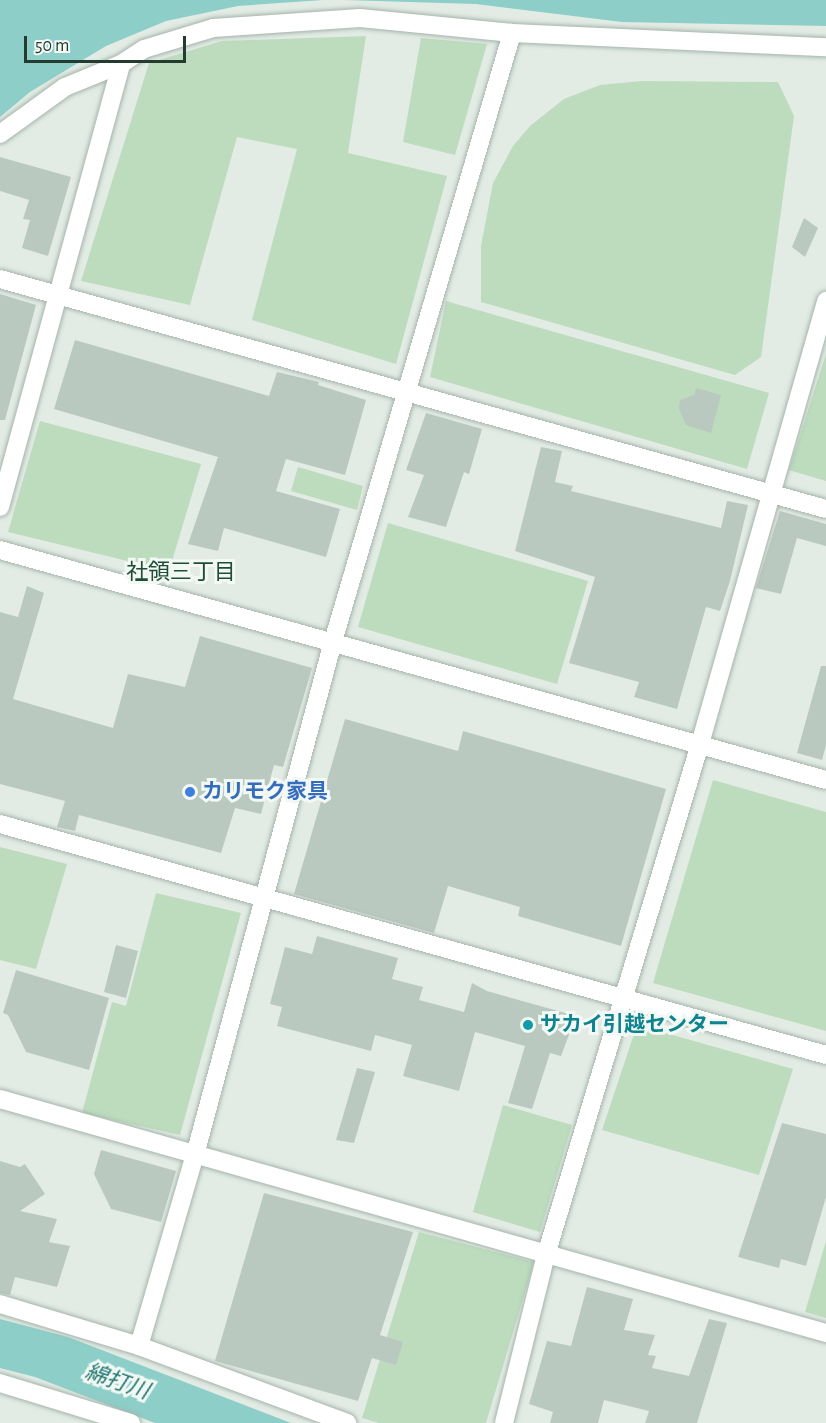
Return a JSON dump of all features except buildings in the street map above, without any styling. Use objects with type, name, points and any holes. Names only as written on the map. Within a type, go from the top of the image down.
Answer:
[{"type":"street","points":[[0,134],[65,87],[121,64],[144,49],[213,28],[360,18],[512,33],[826,47]]},
{"type":"street","points":[[139,1346],[195,1155],[332,645],[512,33]]},
{"type":"street","points":[[0,507],[121,64]]},
{"type":"street","points":[[0,279],[407,390],[826,509]]},
{"type":"street","points":[[504,1423],[546,1255],[700,744],[769,494],[826,301]]},
{"type":"street","points":[[0,550],[332,645],[826,780]]},
{"type":"street","points":[[0,824],[264,900],[826,1055]]},
{"type":"street","points":[[0,1099],[826,1333]]},
{"type":"street","points":[[0,1304],[139,1346],[347,1423]]},
{"type":"street","points":[[0,1383],[131,1423]]},
{"type":"green space","points":[[366,36],[348,153],[447,176],[396,364],[252,320],[297,149],[237,137],[190,305],[81,281],[149,63],[222,41]]},
{"type":"green space","points":[[421,38],[487,44],[455,155],[403,142]]},
{"type":"green space","points":[[642,81],[778,82],[794,116],[761,357],[735,375],[481,302],[481,246],[493,183],[513,146],[530,126],[564,99],[600,85]]},
{"type":"green space","points":[[446,301],[769,393],[747,469],[430,377]]},
{"type":"green space","points":[[826,354],[826,481],[789,470]]},
{"type":"green space","points":[[40,421],[201,464],[169,571],[8,532]]},
{"type":"green space","points":[[298,467],[363,486],[357,510],[291,491]]},
{"type":"green space","points":[[388,523],[588,581],[557,684],[358,627]]},
{"type":"green space","points":[[713,780],[826,812],[826,1031],[653,983]]},
{"type":"green space","points":[[0,847],[67,864],[36,969],[0,960]]},
{"type":"green space","points":[[156,893],[241,913],[180,1135],[82,1113],[112,1002],[126,1006]]},
{"type":"green space","points":[[637,1025],[793,1069],[759,1175],[602,1130]]},
{"type":"green space","points":[[503,1105],[572,1125],[540,1232],[473,1212]]},
{"type":"green space","points":[[419,1232],[534,1262],[486,1423],[379,1423],[362,1418]]},
{"type":"green space","points":[[826,1241],[826,1318],[805,1312]]},
{"type":"water","points":[[0,0],[323,0],[238,6],[166,21],[106,46],[30,92],[0,117]]},
{"type":"water","points":[[344,0],[826,0],[826,26],[622,22],[476,4]]},
{"type":"water","name":"綿打川","points":[[0,1319],[68,1337],[291,1423],[155,1423],[35,1377],[0,1368]]},
{"type":"place","name":"カリモク家具","points":[[190,792]]},
{"type":"place","name":"サカイ引越センター","points":[[528,1025]]},
{"type":"district","name":"社領三丁目","points":[[181,573]]}]
